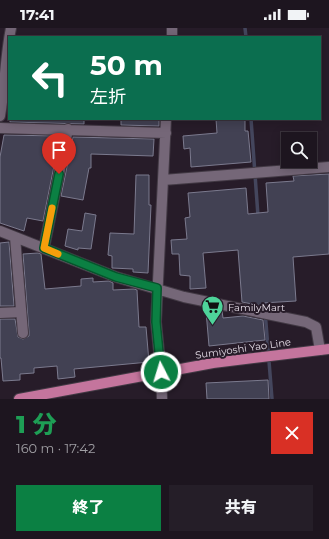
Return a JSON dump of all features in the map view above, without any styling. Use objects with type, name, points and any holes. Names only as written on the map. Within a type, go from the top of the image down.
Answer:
[{"type":"main road","name":"Sumiyoshi Yao Line","points":[[19,399],[213,363],[324,350]]},
{"type":"street","points":[[0,116],[4,96],[8,42]]},
{"type":"street","points":[[162,399],[156,322],[166,120]]},
{"type":"street","points":[[0,128],[166,133]]},
{"type":"street","points":[[44,248],[68,129]]},
{"type":"street","points":[[163,180],[329,167]]},
{"type":"street","points":[[0,231],[116,277],[184,297],[306,322],[316,327],[324,350]]},
{"type":"street","points":[[15,237],[22,334]]},
{"type":"street","points":[[0,313],[21,312]]},
{"type":"building","points":[[10,120],[84,120],[84,124],[10,122]]},
{"type":"building","points":[[121,120],[159,120],[159,126],[121,125]]},
{"type":"building","points":[[216,120],[245,120],[245,131],[248,131],[251,162],[191,167],[190,148],[184,149],[183,136],[217,133]]},
{"type":"building","points":[[4,135],[60,136],[43,221],[27,218],[24,231],[0,223],[0,157]]},
{"type":"building","points":[[73,137],[154,139],[153,156],[91,154],[91,168],[89,168],[83,200],[61,196]]},
{"type":"building","points":[[329,174],[329,254],[293,257],[296,301],[262,303],[262,306],[242,302],[238,250],[203,253],[206,288],[190,289],[190,276],[180,275],[179,254],[172,254],[171,240],[187,239],[185,218],[190,217],[188,193],[246,188],[248,214],[268,212],[266,183],[294,181],[293,176]]},
{"type":"building","points":[[136,175],[149,175],[149,205],[151,205],[148,273],[133,272],[133,269],[112,268],[112,256],[108,255],[110,233],[134,234]]},
{"type":"building","points":[[85,213],[96,215],[91,249],[78,248],[78,250],[65,246],[68,229],[82,231]]},
{"type":"building","points":[[9,242],[14,306],[0,306],[0,243]]},
{"type":"building","points":[[23,254],[41,254],[45,289],[81,286],[81,279],[93,278],[93,282],[109,281],[113,283],[113,290],[137,290],[139,327],[146,327],[149,362],[74,369],[75,377],[58,379],[57,366],[34,368],[34,373],[20,374],[20,380],[3,381],[0,358],[0,319],[15,319],[18,337],[23,339],[29,336]]},
{"type":"building","points":[[206,311],[222,311],[223,318],[243,316],[263,320],[265,340],[209,346]]},
{"type":"building","points":[[268,380],[269,399],[207,399],[206,383]]},
{"type":"waterway","points":[[245,28],[246,36]]},
{"type":"waterway","points":[[251,120],[258,216]]},
{"type":"waterway","points":[[264,298],[272,399]]},
{"type":"slow traffic","points":[[52,208],[44,248],[58,254]]},
{"type":"place","name":"FamilyMart","points":[[213,326]]},
{"type":"route","points":[[59,174],[44,248],[116,277],[157,288],[156,322],[161,372]]}]
